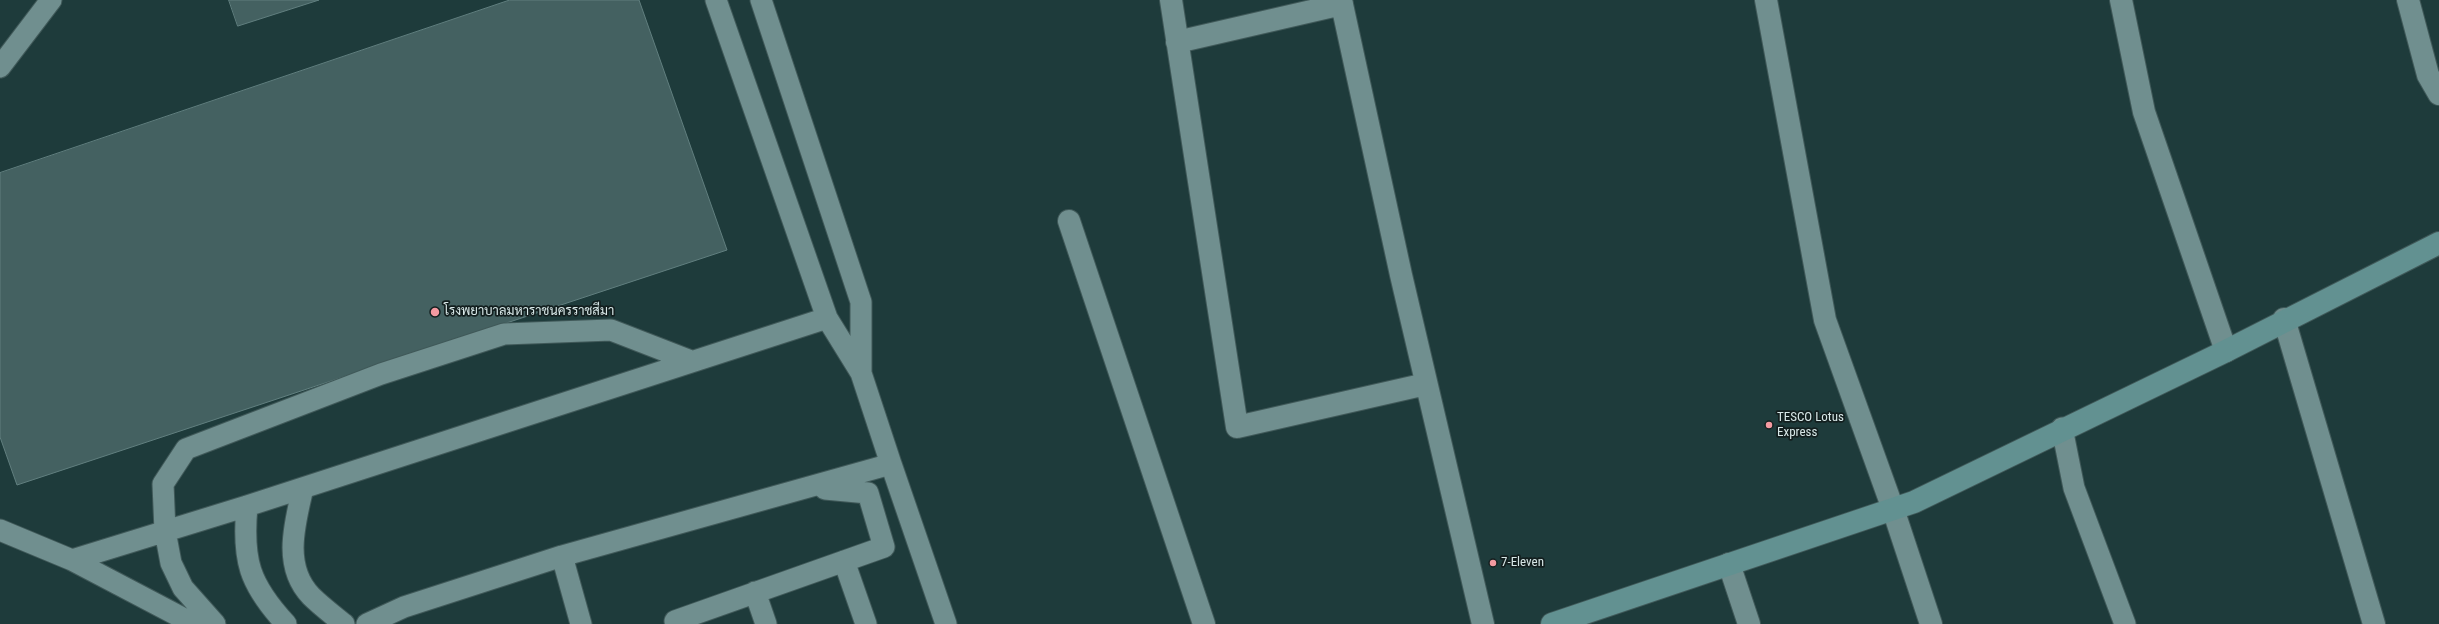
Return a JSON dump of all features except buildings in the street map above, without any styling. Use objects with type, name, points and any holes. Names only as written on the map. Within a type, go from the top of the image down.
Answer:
[{"type":"street","points":[[1171,0],[1237,427],[1426,384]]},
{"type":"street","points":[[1766,0],[1825,320],[1893,509],[1931,624]]},
{"type":"street","points":[[2120,0],[2144,112],[2226,351]]},
{"type":"street","points":[[2408,0],[2428,75],[2439,94]]},
{"type":"street","points":[[1177,42],[1341,2],[1426,384],[1484,624]]},
{"type":"street","points":[[1069,220],[1204,624]]},
{"type":"street","points":[[1552,624],[1914,502],[2062,428],[2226,351],[2284,319],[2439,242]]},
{"type":"street","points":[[2284,319],[2374,624]]},
{"type":"street","points":[[1730,564],[1749,624]]},
{"type":"lane","points":[[0,68],[51,0]]},
{"type":"lane","points":[[716,0],[826,318],[861,373],[946,624]]},
{"type":"lane","points":[[761,0],[860,302],[861,373]]},
{"type":"lane","points":[[72,560],[248,506],[826,318]]},
{"type":"lane","points":[[215,624],[183,588],[171,563],[165,531],[163,484],[186,449],[381,374],[504,334],[611,330],[691,361]]},
{"type":"lane","points":[[2062,428],[2074,488],[2126,624]]},
{"type":"lane","points":[[367,624],[404,607],[562,556],[734,506],[810,487],[891,464]]},
{"type":"lane","points":[[676,624],[675,621],[884,547],[868,493],[810,487]]},
{"type":"lane","points":[[304,488],[294,525],[293,552],[296,570],[310,595],[344,624]]},
{"type":"lane","points":[[248,506],[245,533],[248,563],[254,583],[272,609],[286,624]]},
{"type":"lane","points":[[0,530],[72,560],[194,624]]},
{"type":"lane","points":[[562,556],[581,624]]},
{"type":"lane","points":[[844,561],[866,624]]},
{"type":"lane","points":[[756,592],[766,624]]},
{"type":"place","name":"โรงพยาบาลมหาราชนครราชสีมา","points":[[435,312]]},
{"type":"place","name":"TESCO Lotus Express","points":[[1769,425]]},
{"type":"place","name":"7-Eleven","points":[[1493,563]]}]
